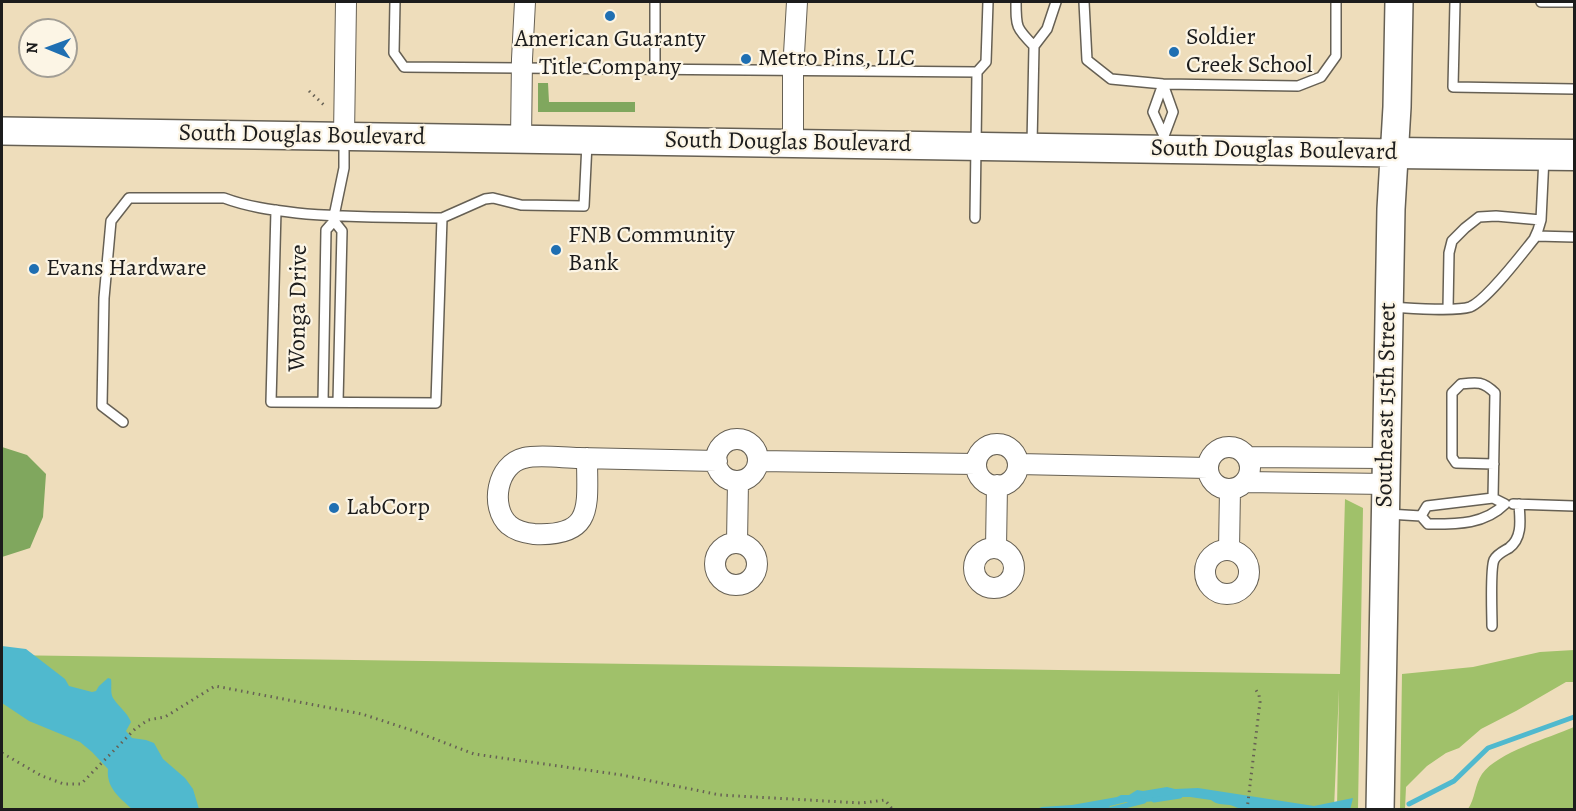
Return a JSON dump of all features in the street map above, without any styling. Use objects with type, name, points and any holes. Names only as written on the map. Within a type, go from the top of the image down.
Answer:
[{"type":"main road","name":"Southeast 15th Street","points":[[1380,810],[1391,209],[1397,107],[1399,2]]},
{"type":"main road","name":"South Douglas Boulevard","points":[[2,131],[1032,147],[1164,142],[1394,153],[1575,155]]},
{"type":"street","name":"Wonga Drive","points":[[344,136],[346,2]]},
{"type":"street","points":[[521,140],[525,2]]},
{"type":"street","points":[[793,143],[793,71],[797,2]]},
{"type":"street","points":[[740,439],[752,446],[757,453],[758,461],[757,468],[752,475],[745,480],[738,481],[723,476],[717,460],[718,452],[725,444],[740,439]]},
{"type":"street","points":[[999,444],[1013,451],[1018,464],[1013,478],[997,486],[984,481],[978,474],[976,464],[978,455],[984,449],[990,445],[999,444]]},
{"type":"street","points":[[1228,550],[1237,486],[1250,471],[1250,462],[1238,448],[1225,447],[1214,453],[1209,460],[1208,468],[1209,476],[1221,488],[1237,486],[1319,484],[1386,484]]},
{"type":"street","points":[[1247,456],[1386,458]]},
{"type":"street","points":[[1318,457],[1319,484]]},
{"type":"street","points":[[587,458],[586,509],[581,520],[573,528],[554,534],[527,533],[508,524],[501,513],[499,504],[500,481],[504,471],[513,463],[524,458],[587,458],[717,460]]},
{"type":"street","points":[[758,461],[976,464]]},
{"type":"street","points":[[1018,464],[1208,468]]},
{"type":"street","points":[[737,543],[738,481]]},
{"type":"street","points":[[996,548],[997,486]]},
{"type":"lane","points":[[395,2],[394,53],[404,67],[977,72]]},
{"type":"lane","points":[[655,2],[655,69]]},
{"type":"lane","points":[[975,218],[977,72],[986,62],[988,2]]},
{"type":"lane","points":[[1016,2],[1016,25],[1034,46]]},
{"type":"lane","points":[[1032,147],[1034,46],[1047,29],[1056,2]]},
{"type":"lane","points":[[1084,2],[1086,60],[1111,79],[1163,84],[1298,86],[1322,77],[1336,56],[1336,2]]},
{"type":"lane","points":[[1455,2],[1453,87],[1575,89]]},
{"type":"lane","points":[[1541,2],[1575,2]]},
{"type":"lane","points":[[1163,84],[1153,112],[1164,142]]},
{"type":"lane","points":[[1163,84],[1173,112],[1164,142]]},
{"type":"lane","name":"Wonga Drive","points":[[323,402],[326,230],[334,219],[344,168],[344,136]]},
{"type":"lane","points":[[123,423],[102,406],[104,298],[111,221],[129,198],[224,198],[239,204],[334,219],[442,218],[493,198],[521,205],[584,206],[588,141]]},
{"type":"lane","points":[[1389,308],[1468,308],[1489,293],[1536,236],[1541,220],[1544,154]]},
{"type":"lane","points":[[276,210],[270,402],[436,403],[442,218]]},
{"type":"lane","points":[[1448,309],[1449,253],[1452,241],[1465,228],[1479,218],[1496,216],[1541,220]]},
{"type":"lane","name":"Wonga Drive","points":[[334,219],[342,231],[338,402]]},
{"type":"lane","points":[[1536,236],[1575,237]]},
{"type":"lane","points":[[1493,498],[1494,464],[1495,393],[1487,384],[1475,382],[1461,384],[1452,393],[1452,457],[1456,463],[1494,464]]},
{"type":"lane","points":[[1421,516],[1427,506],[1493,498],[1505,504],[1575,506]]},
{"type":"lane","points":[[1385,513],[1421,516],[1428,524],[1457,524],[1479,520],[1497,512],[1505,504]]},
{"type":"lane","points":[[1492,626],[1494,560],[1501,552],[1512,546],[1516,539],[1520,528],[1519,504]]},
{"type":"path","points":[[309,91],[324,105]]},
{"type":"path","points":[[2,753],[42,776],[64,784],[81,784],[135,729],[148,720],[165,717],[215,686],[362,714],[474,754],[622,776],[720,795],[861,803],[885,800],[893,810]]},
{"type":"path","points":[[1247,810],[1260,702],[1256,690]]},
{"type":"green space","points":[[538,83],[548,83],[549,102],[635,102],[635,112],[538,112]]},
{"type":"green space","points":[[2,447],[27,455],[46,474],[43,517],[30,548],[2,557]]},
{"type":"green space","points":[[1345,499],[1363,508],[1358,809],[1337,809],[1339,689],[1334,809],[2,810],[2,655],[1340,674]]},
{"type":"green space","points":[[1574,650],[1574,682],[1566,682],[1481,729],[1459,748],[1446,753],[1427,766],[1406,787],[1405,809],[1400,809],[1402,674],[1473,667],[1540,652]]},
{"type":"green space","points":[[1574,727],[1574,809],[1468,809],[1482,774],[1490,766],[1512,752]]},
{"type":"water","points":[[2,646],[26,649],[65,679],[69,686],[92,692],[96,691],[108,678],[111,679],[113,698],[131,722],[126,731],[132,738],[154,743],[163,759],[185,778],[193,789],[199,809],[132,809],[119,797],[109,782],[108,769],[80,742],[29,721],[2,703]]},
{"type":"water","points":[[1167,787],[1198,788],[1314,806],[1353,798],[1350,810],[1242,809],[1190,797],[1160,797],[1158,801],[1126,802],[1110,806],[1108,809],[1036,809],[1072,805],[1129,795],[1137,790]]},
{"type":"waterway","points":[[1409,804],[1454,781],[1488,748],[1574,717]]},
{"type":"waterway","points":[[1154,800],[1180,796]]},
{"type":"waterway","points":[[1109,810],[1144,801]]},
{"type":"place","name":"American Guaranty Title Company","points":[[610,16]]},
{"type":"place","name":"Soldier Creek School","points":[[1174,52]]},
{"type":"place","name":"Metro Pins, LLC","points":[[746,59]]},
{"type":"place","name":"FNB Community Bank","points":[[556,250]]},
{"type":"place","name":"Evans Hardware","points":[[34,269]]},
{"type":"place","name":"LabCorp","points":[[334,508]]}]
